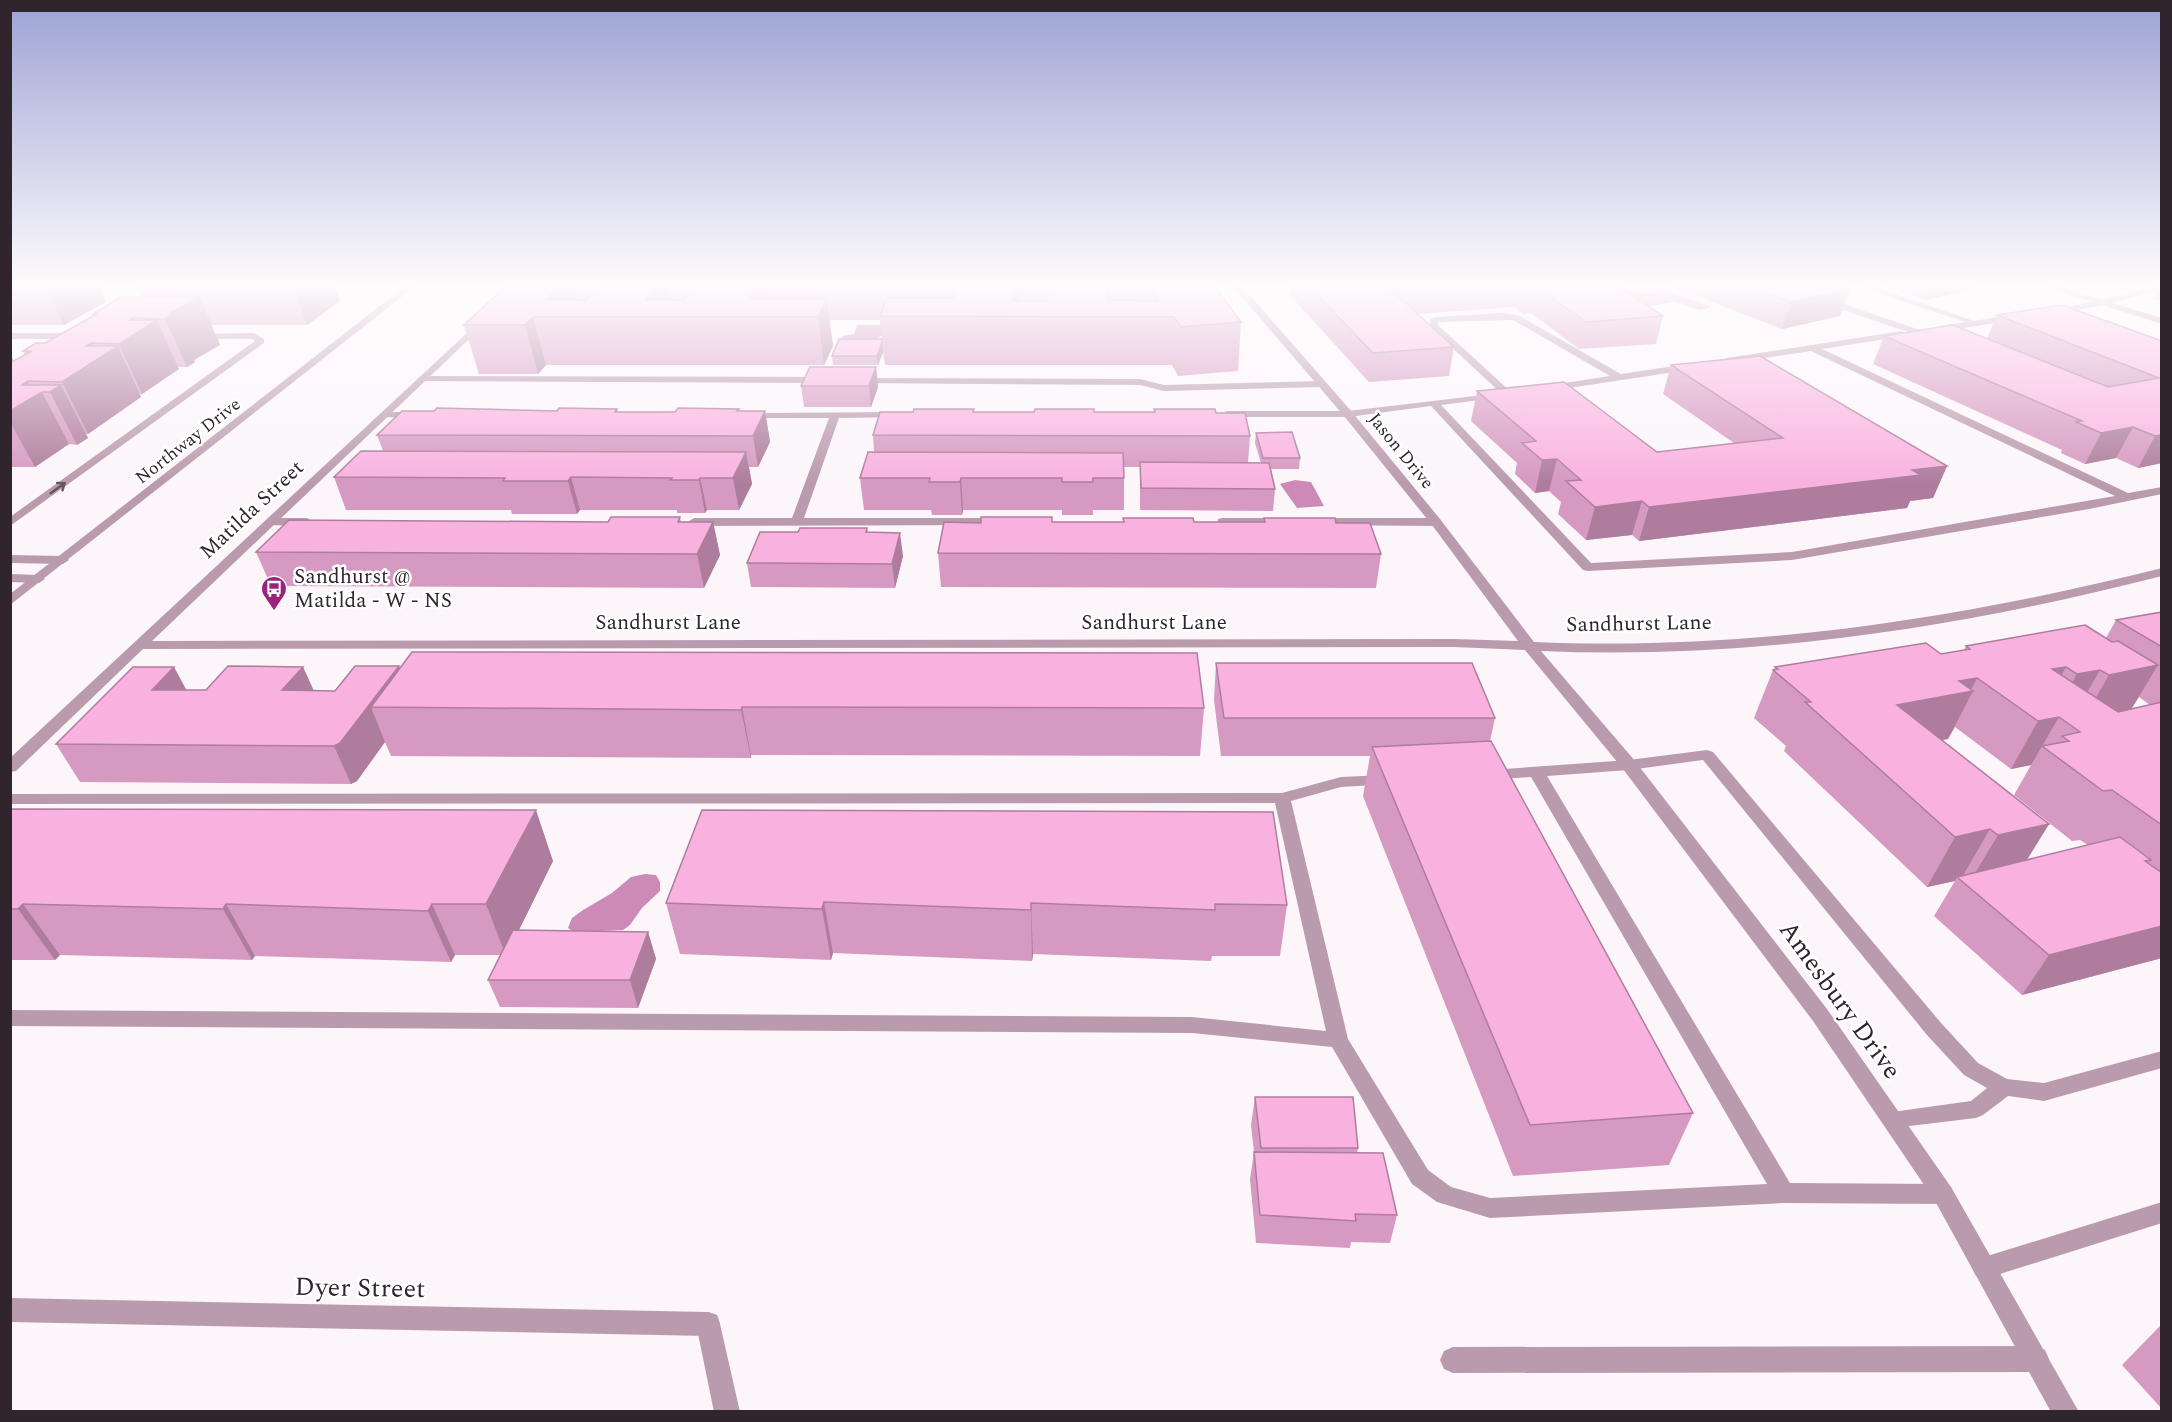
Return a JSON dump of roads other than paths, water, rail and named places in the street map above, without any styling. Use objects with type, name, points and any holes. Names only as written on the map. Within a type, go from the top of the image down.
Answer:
[{"type":"street","points":[[10,523],[248,350]]},
{"type":"street","name":"Northway Drive","points":[[10,602],[330,350]]},
{"type":"street","name":"Matilda Street","points":[[10,767],[452,350]]},
{"type":"street","name":"Jason Drive","points":[[1292,350],[1348,414],[1436,522],[1508,620],[1532,646]]},
{"type":"street","points":[[1461,350],[1507,393]]},
{"type":"street","points":[[1572,350],[1618,377]]},
{"type":"street","points":[[1719,362],[1796,350]]},
{"type":"street","points":[[1817,350],[2126,497]]},
{"type":"street","points":[[1542,389],[1696,366]]},
{"type":"street","points":[[422,379],[830,381]]},
{"type":"street","points":[[842,381],[1140,382],[1164,388],[1321,384]]},
{"type":"street","points":[[1216,414],[1348,414],[1519,392]]},
{"type":"street","points":[[1432,403],[1588,567],[1792,556],[2162,490]]},
{"type":"street","points":[[384,415],[424,415]]},
{"type":"street","points":[[741,415],[906,415]]},
{"type":"street","points":[[797,522],[835,415]]},
{"type":"street","points":[[271,522],[318,522]]},
{"type":"street","points":[[677,522],[1012,522]]},
{"type":"street","points":[[1203,522],[1436,522]]},
{"type":"street","points":[[10,559],[63,560]]},
{"type":"street","name":"Sandhurst Lane","points":[[139,645],[1454,643],[1606,648],[1703,644],[1892,629],[2004,610],[2100,589],[2162,572]]},
{"type":"street","points":[[10,578],[39,579]]},
{"type":"street","name":"Amesbury Drive","points":[[1532,646],[1629,765],[1792,978],[1893,1119],[1943,1194],[2066,1412]]},
{"type":"street","points":[[1467,776],[1629,765],[1707,755],[1934,1029],[1971,1069],[2004,1087],[2044,1092],[2162,1059]]},
{"type":"street","points":[[1536,772],[1784,1193]]},
{"type":"street","points":[[10,799],[1282,798],[1341,782],[1398,779]]},
{"type":"street","points":[[1282,798],[1338,1040],[1420,1177],[1445,1195],[1490,1208],[1784,1193],[1943,1194]]},
{"type":"street","points":[[10,1018],[1192,1025],[1338,1040]]},
{"type":"street","points":[[1893,1119],[1976,1109],[2004,1087]]},
{"type":"street","points":[[1984,1268],[2162,1212]]},
{"type":"street","name":"Dyer Street","points":[[10,1310],[708,1324],[727,1412]]},
{"type":"street","points":[[1453,1360],[2036,1359]]},
{"type":"place","name":"Sandhurst @ Matilda - W - NS","points":[[274,612]]}]
